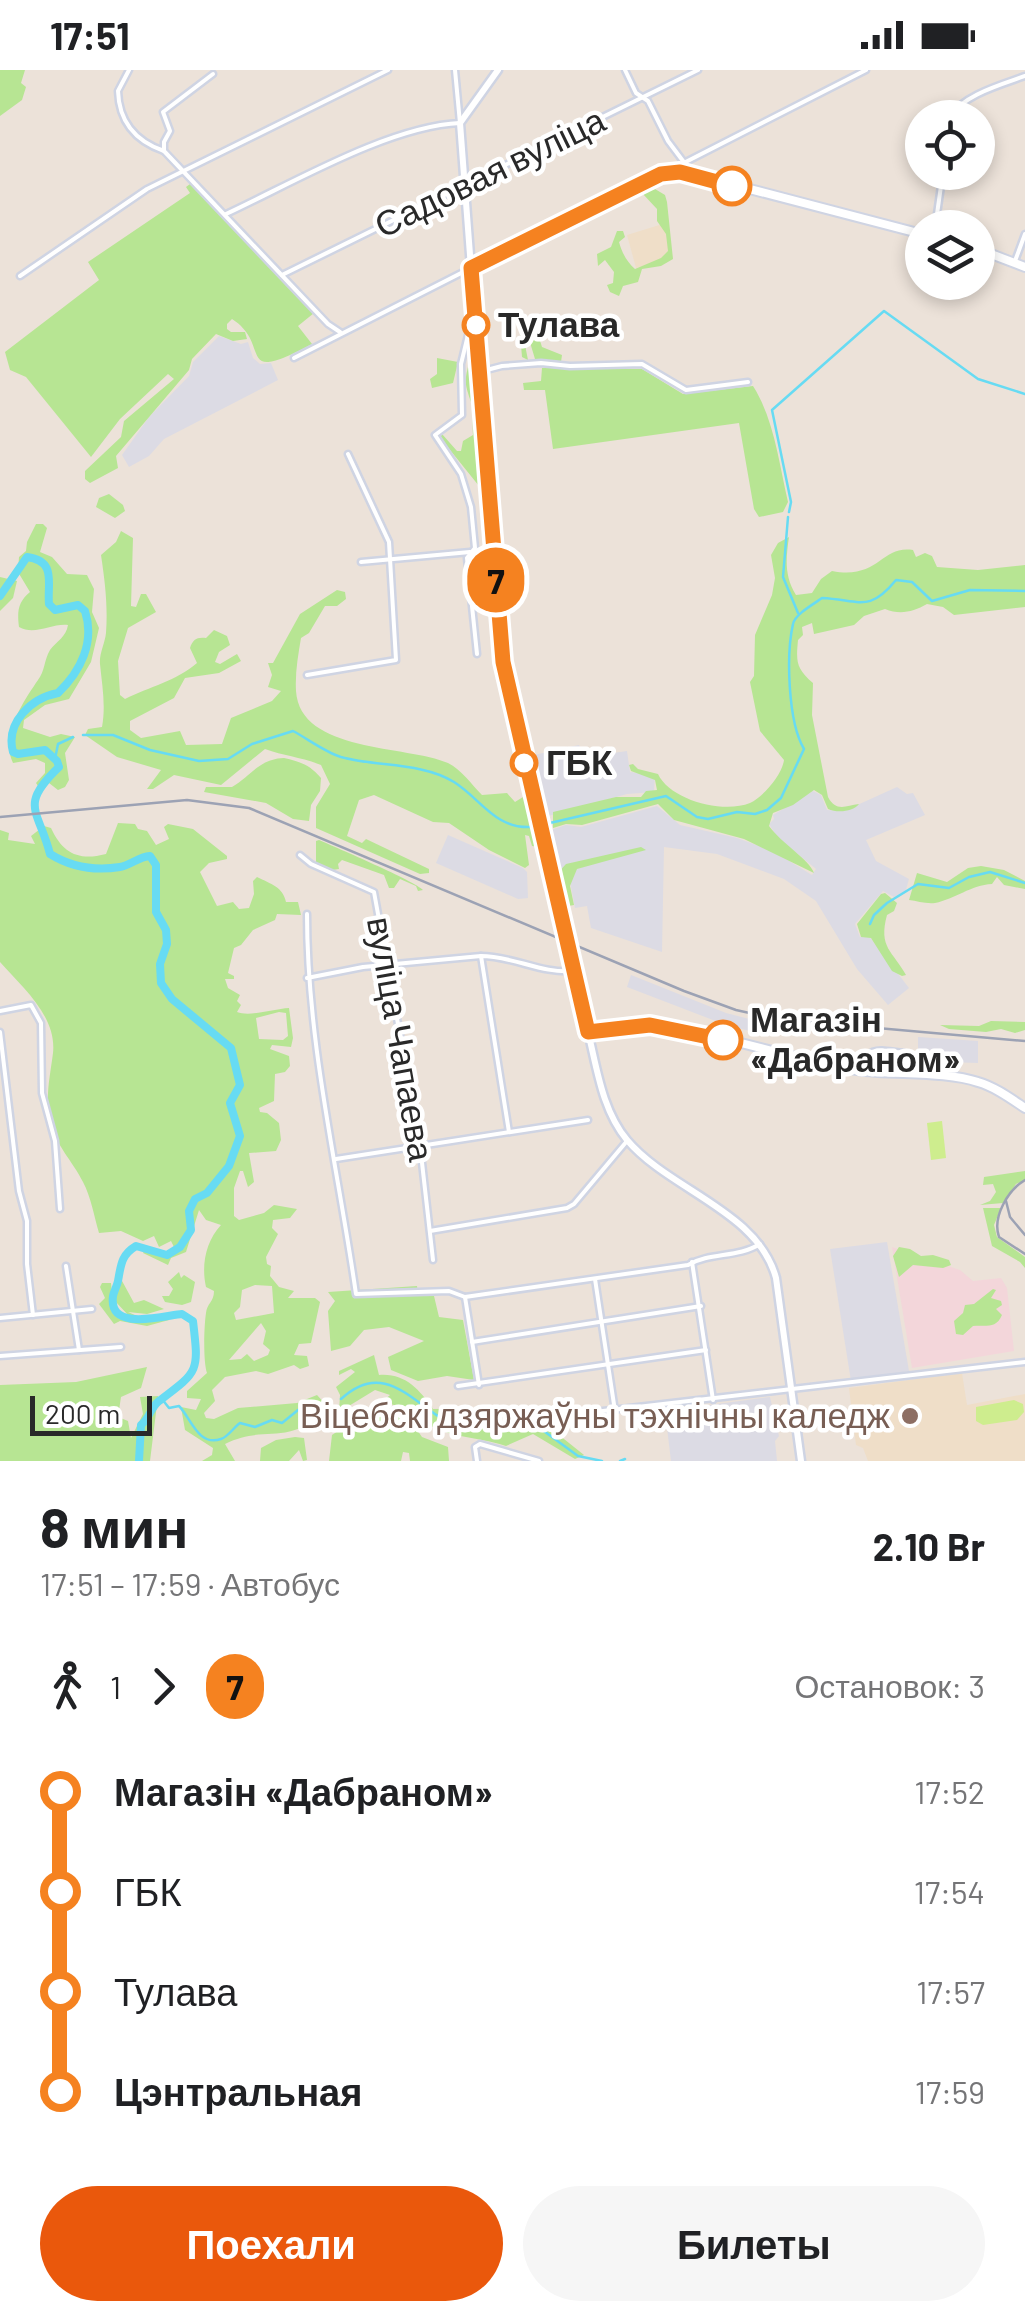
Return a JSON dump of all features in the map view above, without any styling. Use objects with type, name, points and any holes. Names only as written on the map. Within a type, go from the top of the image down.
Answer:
[{"type":"main road","points":[[905,230],[696,175],[661,174],[471,268],[506,680],[588,1032],[632,1026],[674,1028],[856,1070],[973,1080],[1023,1107]]},
{"type":"main road","points":[[995,255],[1025,266]]},
{"type":"street","points":[[129,70],[118,91],[127,127],[135,136],[164,151],[328,324],[340,332]]},
{"type":"street","points":[[20,276],[147,189],[388,70]]},
{"type":"street","points":[[294,358],[471,268],[455,70]]},
{"type":"street","points":[[460,124],[498,70]]},
{"type":"street","points":[[625,70],[648,101],[682,163],[696,175]]},
{"type":"street","name":"Садовая вуліца","points":[[282,275],[698,70]]},
{"type":"street","points":[[661,174],[866,70]]},
{"type":"street","points":[[164,151],[170,130],[163,112],[212,74]]},
{"type":"street","points":[[970,100],[989,88],[1025,76]]},
{"type":"street","points":[[226,214],[383,141],[436,124],[460,124]]},
{"type":"street","points":[[1015,261],[1025,234]]},
{"type":"street","points":[[476,334],[468,335],[460,364],[462,415],[435,435],[456,465],[466,490],[475,548],[468,558],[476,654]]},
{"type":"street","points":[[479,372],[541,363],[642,364],[686,390],[748,382]]},
{"type":"street","points":[[307,675],[395,662],[392,558],[384,529],[348,454]]},
{"type":"street","points":[[360,562],[470,552]]},
{"type":"street","name":"вуліца Чапаева","points":[[300,855],[311,864],[374,892],[420,1145],[433,1260]]},
{"type":"street","points":[[307,914],[307,978],[356,1294],[450,1291],[465,1298],[692,1262],[750,1250],[760,1243]]},
{"type":"street","points":[[481,956],[509,1132]]},
{"type":"street","points":[[307,978],[481,956],[574,971]]},
{"type":"street","points":[[0,1011],[31,1006],[42,1023],[42,1093],[55,1141],[60,1209]]},
{"type":"street","points":[[0,1032],[19,1191],[27,1221],[33,1315]]},
{"type":"street","points":[[588,1032],[606,1100],[627,1140],[660,1170],[760,1243],[775,1275],[801,1461]]},
{"type":"street","points":[[856,1070],[865,1056],[876,1050],[904,1052],[918,1076]]},
{"type":"street","points":[[336,1158],[588,1120]]},
{"type":"street","points":[[430,1231],[567,1208],[627,1140]]},
{"type":"street","points":[[692,1262],[713,1400]]},
{"type":"street","points":[[66,1266],[79,1350]]},
{"type":"street","points":[[595,1279],[615,1411]]},
{"type":"street","points":[[465,1298],[479,1386]]},
{"type":"street","points":[[472,1342],[700,1306]]},
{"type":"street","points":[[0,1318],[92,1308]]},
{"type":"street","points":[[0,1356],[121,1347]]},
{"type":"street","points":[[458,1386],[479,1386],[706,1350]]},
{"type":"street","points":[[508,1422],[1025,1362]]},
{"type":"street","points":[[477,1461],[475,1447],[480,1444],[539,1461]]},
{"type":"shaded area","points":[[666,223],[673,259],[636,268],[627,235]]},
{"type":"shaded area","points":[[219,336],[241,344],[248,342],[253,358],[260,364],[271,363],[278,380],[164,439],[149,456],[129,467],[122,455],[149,417],[189,376],[193,362]]},
{"type":"shaded area","points":[[579,745],[581,751],[590,751],[592,756],[627,751],[630,772],[655,775],[654,792],[627,794],[541,818],[529,761],[534,760],[534,755]]},
{"type":"shaded area","points":[[897,787],[907,794],[913,793],[925,815],[866,840],[876,861],[909,879],[905,893],[894,897],[883,891],[855,924],[860,937],[869,936],[909,988],[888,1005],[857,969],[816,901],[784,879],[717,854],[664,847],[662,952],[591,928],[587,906],[575,908],[570,882],[576,869],[592,864],[557,870],[548,831],[566,825],[581,827],[657,806],[680,825],[773,851],[812,875],[816,869],[777,837],[769,824],[773,815],[813,791],[821,795],[827,810],[844,811]]},
{"type":"shaded area","points":[[448,835],[523,868],[527,872],[528,898],[518,899],[436,863]]},
{"type":"shaded area","points":[[631,975],[726,1013],[773,1025],[770,1036],[726,1025],[627,987]]},
{"type":"shaded area","points":[[918,1037],[978,1041],[978,1063],[918,1061]]},
{"type":"shaded area","points":[[887,1242],[909,1371],[851,1381],[830,1249]]},
{"type":"shaded area","points":[[892,1247],[960,1270],[973,1281],[1001,1278],[1007,1288],[1014,1351],[912,1368]]},
{"type":"shaded area","name":"Віцебскі дзяржаўны тэхнічны каледж","points":[[962,1373],[967,1405],[1025,1394],[1025,1461],[868,1461],[863,1448],[856,1445],[849,1388]]},
{"type":"shaded area","points":[[770,1397],[779,1436],[775,1441],[777,1461],[671,1461],[665,1411]]},
{"type":"green space","points":[[0,70],[25,70],[21,83],[26,87],[22,100],[0,116]]},
{"type":"green space","points":[[190,184],[314,313],[298,326],[312,344],[288,356],[263,361],[244,329],[232,319],[227,329],[245,332],[247,339],[233,341],[216,334],[116,456],[118,468],[90,483],[85,479],[85,471],[121,437],[124,421],[174,379],[168,374],[120,419],[91,457],[26,377],[10,370],[5,352],[99,280],[88,262],[190,193],[186,187]]},
{"type":"green space","points":[[655,189],[665,195],[667,202],[673,259],[642,269],[638,282],[623,286],[619,296],[610,292],[607,285],[613,283],[614,272],[605,260],[598,266],[597,254],[611,247],[617,231],[623,231],[625,237],[620,246],[635,269],[668,251],[666,234],[657,221],[657,209],[642,193]]},
{"type":"green space","points":[[531,320],[542,347],[562,355],[561,362],[535,359],[529,339],[525,345],[528,360],[522,357],[520,333],[524,322]]},
{"type":"green space","points":[[437,358],[458,362],[453,383],[432,388],[430,379],[437,374]]},
{"type":"green space","points":[[469,363],[474,366],[482,477],[479,486],[438,435],[442,434],[461,451],[463,441],[473,435],[466,383]]},
{"type":"green space","points":[[542,368],[642,369],[683,394],[753,386],[775,442],[788,502],[783,512],[759,517],[754,509],[739,423],[553,449],[545,390],[524,390],[523,383],[541,381]]},
{"type":"green space","points":[[109,494],[125,511],[115,518],[96,507],[99,498]]},
{"type":"green space","points":[[36,524],[47,528],[40,552],[52,557],[67,574],[87,575],[94,589],[92,612],[99,628],[91,662],[69,699],[45,705],[24,720],[23,728],[50,737],[75,737],[65,753],[69,780],[58,790],[49,783],[45,788],[36,783],[45,773],[45,763],[36,759],[13,763],[9,742],[15,720],[40,677],[50,650],[68,625],[31,630],[19,627],[19,607],[30,592],[18,572],[19,557],[26,551]]},
{"type":"green space","points":[[121,531],[133,538],[131,606],[136,607],[141,594],[146,594],[156,612],[128,628],[118,661],[120,695],[125,699],[189,669],[197,663],[190,648],[192,642],[206,638],[214,630],[227,636],[230,645],[219,652],[215,662],[220,664],[237,654],[241,661],[219,673],[185,678],[174,698],[130,721],[130,730],[141,738],[180,731],[186,745],[222,744],[231,718],[272,701],[281,691],[268,687],[272,675],[268,663],[273,663],[300,614],[337,590],[345,592],[346,599],[337,606],[325,606],[309,633],[301,638],[296,691],[302,711],[316,726],[335,736],[448,763],[482,795],[507,793],[515,802],[527,799],[539,847],[532,846],[525,835],[529,865],[525,868],[489,850],[449,823],[433,822],[374,795],[359,800],[347,836],[362,843],[366,839],[429,869],[429,873],[420,874],[316,828],[316,807],[330,784],[321,765],[265,749],[221,785],[174,775],[147,789],[161,770],[117,757],[85,735],[88,729],[102,727],[103,719],[100,660],[107,613],[101,555],[116,542]]},
{"type":"green space","points":[[789,537],[788,574],[796,595],[812,593],[832,571],[860,571],[893,552],[913,550],[916,557],[925,553],[932,556],[937,567],[978,570],[1025,565],[1025,607],[954,615],[943,607],[927,604],[906,612],[885,609],[864,616],[854,625],[814,634],[812,623],[802,627],[797,659],[800,669],[813,683],[812,715],[828,797],[838,806],[859,804],[849,810],[828,809],[822,795],[814,790],[773,813],[769,826],[814,873],[744,839],[674,820],[658,804],[582,825],[553,828],[553,812],[616,797],[641,797],[646,791],[657,790],[655,780],[631,771],[629,765],[633,764],[658,774],[685,798],[712,806],[750,803],[772,784],[784,760],[760,731],[750,682],[754,676],[755,635],[775,578],[771,555],[778,543]]},
{"type":"green space","points":[[0,577],[17,581],[13,598],[0,611]]},
{"type":"green space","points":[[284,758],[305,765],[321,778],[309,821],[293,819],[266,803],[204,792],[206,787],[232,787],[262,764]]},
{"type":"green space","points":[[118,823],[135,824],[147,831],[156,845],[169,839],[164,827],[168,824],[193,829],[227,856],[209,863],[200,872],[217,906],[233,902],[239,909],[249,908],[257,877],[279,889],[286,902],[298,902],[301,915],[277,914],[275,920],[253,930],[234,948],[228,973],[234,979],[225,979],[228,988],[240,995],[237,1012],[289,1008],[291,1047],[272,1045],[270,1049],[289,1056],[290,1066],[275,1074],[274,1101],[259,1108],[279,1123],[281,1140],[276,1151],[249,1153],[254,1182],[248,1187],[240,1171],[234,1188],[234,1216],[239,1220],[264,1213],[274,1205],[297,1209],[290,1218],[273,1220],[272,1228],[278,1234],[266,1257],[271,1266],[270,1276],[279,1287],[294,1291],[288,1298],[315,1298],[320,1302],[311,1343],[299,1344],[294,1355],[307,1356],[309,1366],[225,1377],[212,1390],[215,1401],[204,1413],[206,1418],[214,1419],[238,1408],[297,1403],[317,1395],[328,1407],[301,1428],[253,1435],[225,1444],[235,1461],[202,1461],[212,1455],[213,1448],[185,1430],[181,1407],[196,1410],[201,1399],[187,1398],[187,1391],[207,1373],[205,1319],[214,1291],[206,1287],[205,1262],[208,1246],[221,1225],[206,1220],[199,1210],[186,1252],[171,1258],[168,1265],[143,1253],[145,1249],[167,1253],[174,1247],[171,1241],[159,1247],[154,1236],[143,1241],[121,1231],[99,1233],[86,1188],[50,1121],[50,1027],[36,1003],[0,962],[0,830],[9,833],[8,840],[35,844],[31,836],[44,826],[51,828],[61,844],[73,853],[88,857],[106,854]],"holes":[[[286,1013],[288,1036],[283,1040],[259,1039],[256,1018]],[[255,1285],[272,1286],[274,1313],[236,1320],[234,1313],[240,1307],[242,1290]],[[261,1323],[266,1331],[263,1344],[270,1350],[268,1355],[254,1361],[247,1354],[229,1360]]]},
{"type":"green space","points":[[319,840],[391,872],[417,886],[423,890],[418,891],[416,886],[400,879],[394,888],[389,888],[384,875],[342,860],[339,869],[332,870],[316,862]]},
{"type":"green space","points":[[641,847],[646,850],[577,869],[570,886],[574,905],[563,907],[556,875],[566,864]]},
{"type":"green space","points":[[968,868],[1004,870],[1025,881],[1025,889],[1004,885],[997,877],[992,884],[935,903],[909,900],[917,873],[947,882]]},
{"type":"green space","points":[[885,893],[897,903],[887,915],[884,935],[906,975],[902,976],[892,971],[871,938],[861,937],[857,924]]},
{"type":"green space","points":[[991,1021],[1025,1022],[1025,1030],[986,1032],[940,1025],[979,1026]]},
{"type":"green space","points":[[942,1121],[946,1158],[931,1160],[927,1123]]},
{"type":"green space","points":[[1025,1171],[1025,1180],[1016,1184],[1003,1203],[980,1205],[990,1201],[996,1192],[993,1184],[983,1185],[984,1177]]},
{"type":"green space","points":[[983,1208],[1001,1208],[994,1225],[997,1237],[1025,1257],[1025,1268],[992,1246]]},
{"type":"green space","points":[[899,1247],[921,1256],[949,1260],[951,1265],[913,1265],[899,1277],[893,1256]]},
{"type":"green space","points":[[179,1272],[181,1278],[184,1275],[195,1282],[191,1302],[182,1305],[165,1302],[162,1296],[169,1296],[173,1289],[168,1282]]},
{"type":"green space","points":[[121,1279],[134,1303],[144,1300],[164,1309],[147,1314],[128,1312],[144,1319],[129,1316],[115,1301]]},
{"type":"green space","points":[[102,1283],[111,1283],[113,1309],[126,1319],[169,1320],[147,1326],[120,1321],[114,1324],[99,1304],[105,1298]]},
{"type":"green space","points":[[417,1286],[418,1294],[434,1296],[439,1317],[463,1320],[474,1380],[447,1376],[418,1381],[391,1370],[388,1357],[424,1341],[389,1327],[364,1330],[350,1346],[331,1351],[328,1311],[335,1301],[328,1292]]},
{"type":"green space","points":[[996,1290],[991,1298],[1002,1305],[996,1309],[1002,1315],[1000,1319],[990,1325],[973,1326],[963,1335],[956,1334],[954,1321],[965,1305],[974,1304]]},
{"type":"green space","points":[[374,1355],[379,1375],[411,1384],[433,1409],[485,1408],[492,1422],[500,1427],[537,1421],[555,1423],[559,1435],[584,1455],[575,1459],[533,1434],[506,1446],[443,1431],[421,1419],[414,1410],[382,1402],[390,1395],[375,1390],[339,1412],[340,1395],[336,1387],[355,1372],[351,1369],[339,1375],[339,1371]]},
{"type":"green space","points":[[147,1367],[141,1388],[121,1397],[118,1417],[128,1421],[131,1438],[143,1414],[140,1397],[158,1396],[150,1461],[0,1461],[0,1385],[76,1382]]},
{"type":"green space","points":[[1014,1400],[1023,1404],[1024,1412],[1017,1420],[983,1425],[976,1421],[976,1407]]},
{"type":"green space","points":[[373,1408],[395,1413],[413,1424],[422,1437],[448,1447],[449,1461],[410,1461],[409,1453],[403,1452],[401,1461],[329,1461],[332,1435],[344,1427],[351,1414]]},
{"type":"green space","points":[[295,1437],[304,1438],[307,1460],[303,1461],[299,1450],[289,1461],[260,1461],[261,1448]]},
{"type":"waterway","points":[[789,512],[791,502],[772,410],[884,311],[978,379],[1025,394]]},
{"type":"waterway","points":[[788,517],[783,577],[798,613]]},
{"type":"waterway","points":[[0,596],[27,557],[47,568],[49,604],[55,610],[78,605],[85,611],[87,645],[79,666],[58,693],[39,700],[23,713],[13,731],[13,752],[45,750],[57,761],[59,767],[35,800],[50,854],[75,865],[101,868],[124,866],[150,856],[156,865],[156,912],[166,930],[161,983],[172,999],[231,1048],[240,1085],[230,1103],[240,1136],[229,1166],[207,1193],[195,1199],[189,1211],[191,1230],[180,1247],[167,1255],[136,1246],[121,1265],[113,1296],[119,1315],[140,1319],[182,1314],[193,1321],[195,1338],[195,1361],[189,1376],[156,1404],[141,1425],[139,1461]]},
{"type":"waterway","points":[[550,823],[666,796],[697,817],[708,819],[767,810],[781,798],[804,749],[795,722],[789,670],[793,624],[801,613],[822,598],[871,601],[896,580],[912,582],[932,601],[970,590],[1025,591]]},
{"type":"waterway","points":[[83,735],[113,735],[150,750],[199,761],[228,759],[252,744],[293,731],[341,757],[441,776],[464,789],[498,818],[531,827]]},
{"type":"waterway","points":[[55,759],[58,744],[73,737]]},
{"type":"waterway","points":[[870,924],[887,903],[918,884],[949,888],[990,872],[1025,883]]},
{"type":"waterway","points":[[341,1399],[355,1388],[381,1383],[405,1393],[442,1419],[474,1415],[500,1430],[537,1426],[578,1456],[602,1461]]},
{"type":"waterway","points":[[162,1399],[169,1408],[179,1406],[196,1430],[213,1440],[224,1438],[240,1423],[255,1427],[272,1420],[282,1423],[298,1410],[324,1404]]},
{"type":"waterway","points":[[620,1461],[625,1459]]},
{"type":"tram line","points":[[1025,1180],[1003,1205],[997,1229],[999,1237],[1025,1254]]},
{"type":"tram line","points":[[1006,1201],[1010,1217],[1025,1235]]},
{"type":"railway","points":[[0,817],[187,800],[249,808],[736,1010],[776,1019],[1025,1041]]},
{"type":"bus line","name":"7","points":[[723,1040],[650,1025],[588,1032],[503,662],[471,268],[661,174],[680,172],[732,186]]},
{"type":"place","name":"Тулава","points":[[476,325]]},
{"type":"place","name":"ГБК","points":[[524,763]]},
{"type":"place","name":"Магазін «Дабраном»","points":[[723,1040]]},
{"type":"place","name":"Віцебскі дзяржаўны тэхнічны каледж","points":[[910,1416]]}]
